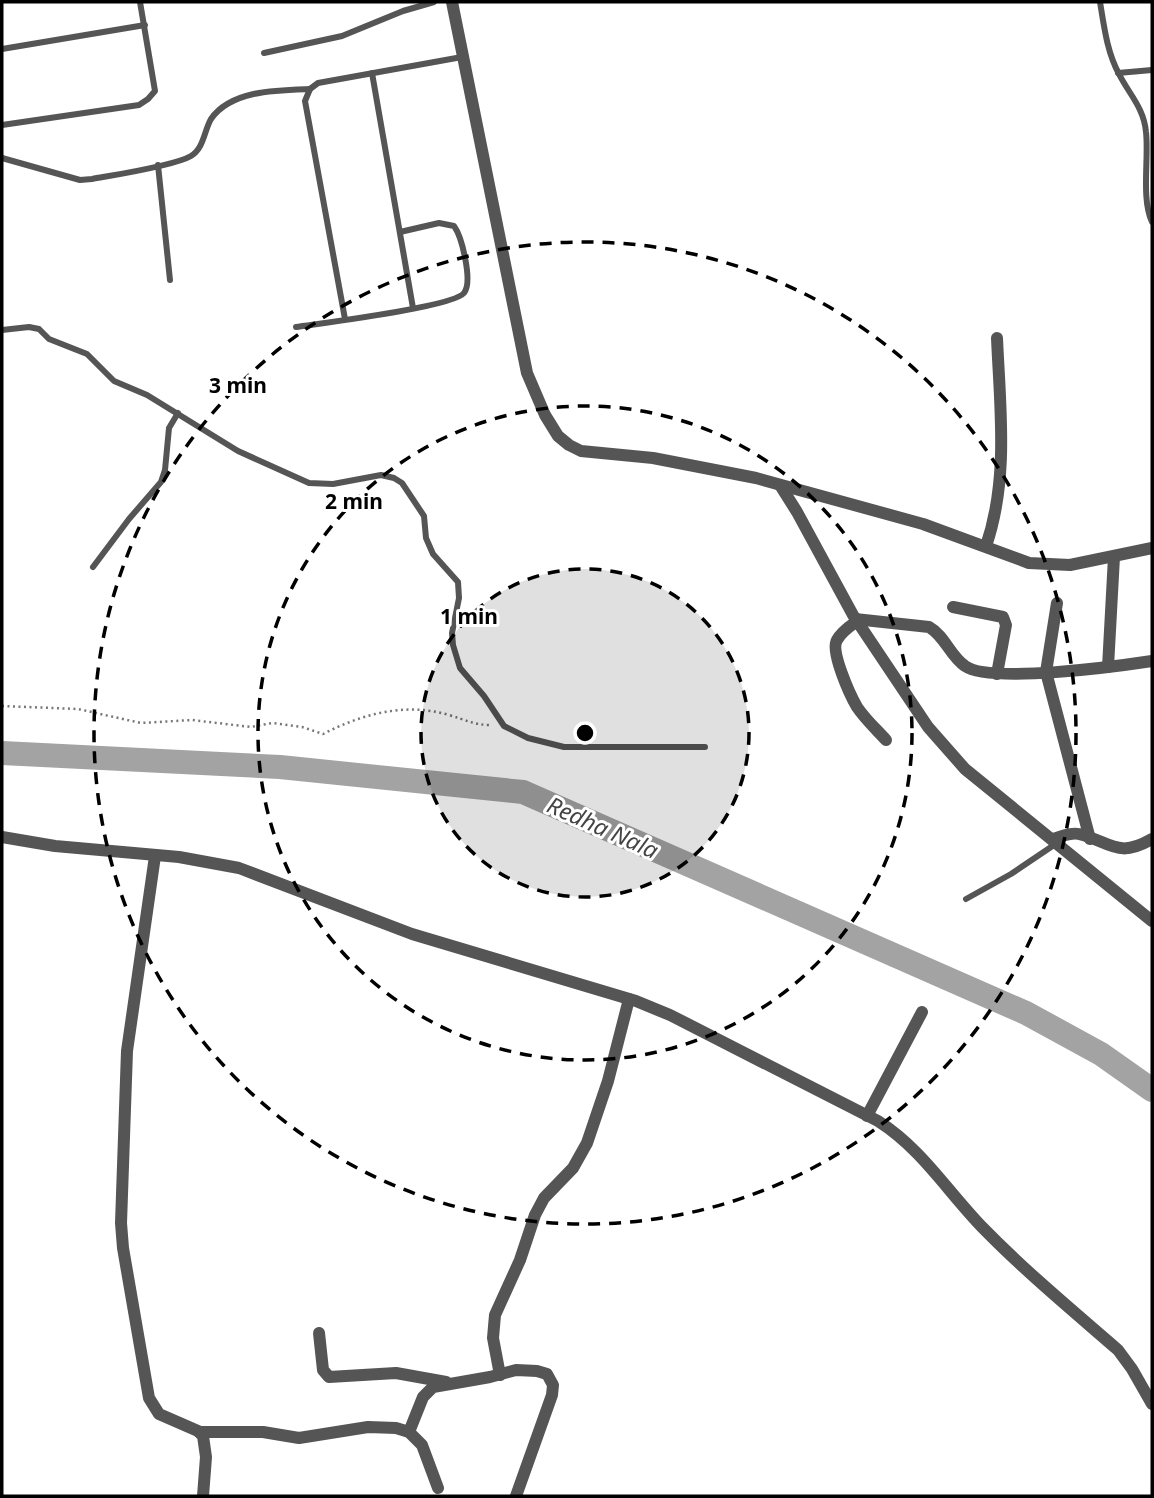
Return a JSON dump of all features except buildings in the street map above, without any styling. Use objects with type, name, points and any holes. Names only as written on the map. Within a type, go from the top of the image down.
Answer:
[{"type":"street","points":[[452,2],[527,373],[545,415],[558,436],[569,445],[581,451],[653,458],[756,478],[923,524],[1029,563],[1070,565],[1152,548]]},
{"type":"street","points":[[986,546],[999,501],[1002,452],[997,338]]},
{"type":"street","points":[[780,485],[856,620],[945,749],[965,769],[1152,921]]},
{"type":"street","points":[[1108,667],[1114,557]]},
{"type":"street","points":[[1057,604],[1046,671],[1090,839]]},
{"type":"street","points":[[953,607],[1003,617],[1006,625],[997,674]]},
{"type":"street","points":[[886,740],[852,697],[836,653],[837,638],[856,620],[929,627],[937,632],[966,667],[988,674],[1108,667],[1152,661]]},
{"type":"street","points":[[1054,841],[1070,834],[1112,848],[1120,848],[1143,844],[1152,839]]},
{"type":"street","points":[[2,837],[55,846],[179,857],[239,868],[412,934],[629,999],[670,1015],[867,1116],[908,1142],[961,1205],[997,1242],[1118,1350],[1152,1404]]},
{"type":"street","points":[[155,856],[127,1051],[121,1223],[149,1398],[159,1414],[200,1432],[263,1432],[299,1438],[368,1427],[396,1428],[409,1432],[422,1445],[438,1489]]},
{"type":"street","points":[[500,1375],[493,1338],[495,1315],[520,1261],[535,1215],[544,1198],[573,1168],[587,1143],[629,999]]},
{"type":"street","points":[[867,1116],[922,1012]]},
{"type":"street","points":[[319,1333],[323,1370],[329,1377],[396,1373],[450,1383]]},
{"type":"street","points":[[409,1432],[427,1392],[450,1383],[516,1370],[547,1374],[552,1385],[552,1395],[516,1496]]},
{"type":"street","points":[[200,1432],[205,1444],[203,1496]]},
{"type":"lane","points":[[2,125],[139,105],[148,99],[155,91],[154,76],[140,2]]},
{"type":"lane","points":[[264,53],[342,36],[403,11],[434,2]]},
{"type":"lane","points":[[1100,2],[1107,39],[1118,73],[1143,113],[1146,129],[1147,208],[1152,222]]},
{"type":"lane","points":[[2,49],[145,24]]},
{"type":"lane","points":[[345,319],[305,101],[310,89],[318,83],[462,57]]},
{"type":"lane","points":[[1118,73],[1152,70]]},
{"type":"lane","points":[[372,73],[413,308]]},
{"type":"lane","points":[[2,158],[80,180],[92,180],[182,160],[198,150],[211,120],[232,101],[271,91],[310,89]]},
{"type":"lane","points":[[158,165],[170,280]]},
{"type":"lane","points":[[296,327],[413,308],[458,298],[465,292],[468,279],[459,233],[454,226],[439,223],[400,232]]},
{"type":"lane","points":[[2,330],[29,327],[39,329],[49,339],[87,354],[114,381],[147,395],[238,451],[309,483],[333,484],[381,475],[402,483],[424,516],[426,538],[433,554],[458,582],[459,598],[452,633],[460,668],[484,695],[504,726],[528,738],[564,747],[705,747]]},
{"type":"lane","points":[[93,567],[161,482],[166,470],[169,428],[178,413]]},
{"type":"lane","points":[[967,899],[1011,874],[1054,841]]},
{"type":"path","points":[[2,706],[78,709],[141,723],[192,720],[251,727],[272,723],[302,727],[323,734],[340,725],[392,709],[448,714],[475,725],[504,726]]},
{"type":"waterway","name":"Redha Nala","points":[[2,753],[280,767],[523,792],[1026,1013],[1101,1054],[1152,1090]]}]
